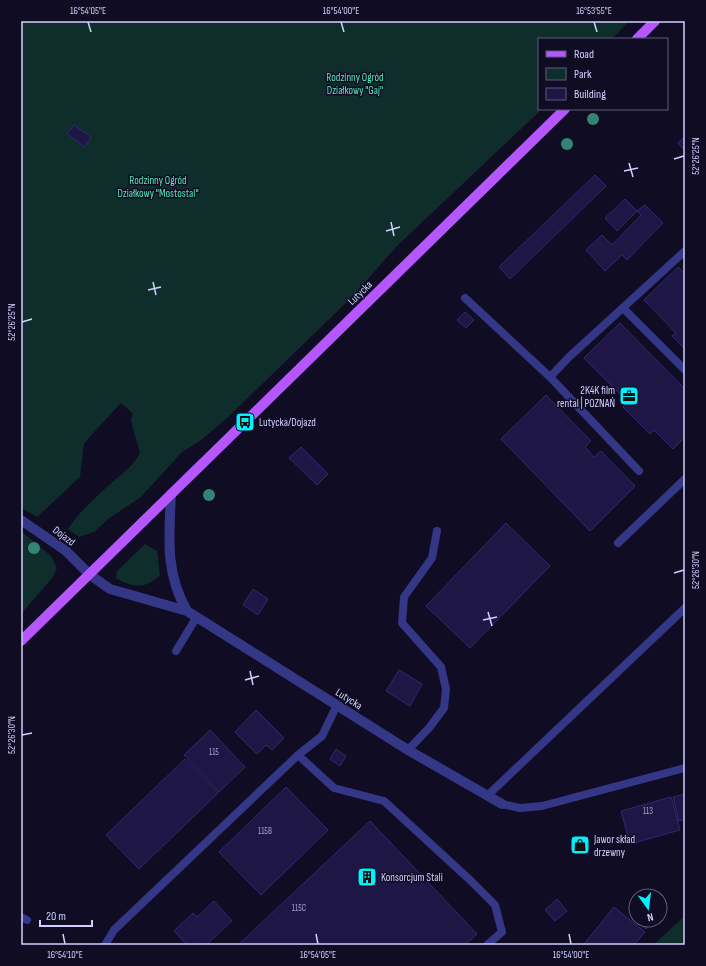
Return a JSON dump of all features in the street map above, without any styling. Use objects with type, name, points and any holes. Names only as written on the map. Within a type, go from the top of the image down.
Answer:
[{"type":"main road","points":[[638,38],[655,21]]},
{"type":"main road","name":"Lutycka","points":[[21,641],[564,110]]},
{"type":"street","name":"Lutycka","points":[[171,494],[168,539],[171,574],[177,594],[186,611]]},
{"type":"street","name":"Dojazd","points":[[21,520],[66,551],[89,574]]},
{"type":"street","name":"Lutycka","points":[[89,574],[110,589],[186,611],[408,750],[502,804]]},
{"type":"lane","points":[[550,377],[569,357],[685,251]]},
{"type":"lane","points":[[465,298],[550,377],[639,471]]},
{"type":"lane","points":[[623,308],[685,370]]},
{"type":"lane","points":[[618,542],[685,479]]},
{"type":"lane","points":[[408,750],[429,728],[444,708],[446,688],[441,667],[402,623],[404,597],[432,558],[437,531]]},
{"type":"lane","points":[[487,796],[685,608]]},
{"type":"lane","points":[[176,651],[196,618]]},
{"type":"lane","points":[[105,945],[114,930],[298,755],[322,736],[337,705]]},
{"type":"lane","points":[[298,755],[334,788],[384,801],[495,905],[502,932],[487,945]]},
{"type":"lane","points":[[502,804],[520,808],[542,806],[685,768]]},
{"type":"green space","points":[[21,21],[629,21],[613,38],[538,38],[538,110],[541,110],[397,246],[352,297],[226,419],[200,441],[182,452],[141,497],[108,519],[94,532],[79,537],[68,529],[92,501],[130,467],[140,453],[131,421],[133,412],[132,413],[121,403],[84,443],[80,477],[37,517],[21,508]]},
{"type":"green space","points":[[21,531],[51,556],[57,568],[53,577],[21,614]]},
{"type":"green space","points":[[145,544],[157,551],[160,575],[150,583],[139,586],[128,584],[116,578],[117,571]]},
{"type":"green space","points":[[685,916],[685,945],[653,945]]},
{"type":"building","points":[[74,125],[91,137],[85,147],[67,134]]},
{"type":"building","points":[[685,136],[685,151],[678,143]]},
{"type":"building","points":[[595,175],[606,186],[510,279],[499,267]]},
{"type":"building","points":[[625,199],[637,211],[617,231],[605,218]]},
{"type":"building","points":[[645,205],[663,223],[627,260],[622,255],[605,271],[586,250],[602,235],[612,245],[641,215],[637,211]]},
{"type":"building","points":[[678,267],[685,274],[685,349],[672,336],[676,333],[644,300]]},
{"type":"building","points":[[465,312],[474,320],[466,328],[457,320]]},
{"type":"building","points":[[620,323],[685,389],[685,437],[673,449],[654,430],[650,434],[623,407],[628,402],[584,358]]},
{"type":"building","points":[[546,395],[591,441],[585,447],[594,457],[601,451],[635,486],[590,531],[501,439]]},
{"type":"building","points":[[301,447],[328,474],[317,485],[289,458]]},
{"type":"building","points":[[506,523],[550,566],[470,648],[426,606]]},
{"type":"building","points":[[253,589],[268,599],[258,615],[243,605]]},
{"type":"building","points":[[399,670],[422,684],[410,706],[386,691]]},
{"type":"building","points":[[256,710],[284,738],[272,750],[266,745],[257,754],[235,732]]},
{"type":"building","points":[[210,730],[245,767],[219,792],[184,755]]},
{"type":"building","points":[[336,749],[346,756],[340,766],[330,759]]},
{"type":"building","points":[[185,759],[218,793],[139,869],[106,835]]},
{"type":"building","points":[[286,787],[328,830],[261,895],[219,852]]},
{"type":"building","points":[[685,794],[685,819],[679,821],[673,797]]},
{"type":"building","points":[[671,797],[680,830],[630,844],[621,811]]},
{"type":"building","name":"Konsorcjum Stali","points":[[370,821],[477,934],[465,945],[238,945]]},
{"type":"building","points":[[557,899],[567,911],[555,921],[545,910]]},
{"type":"building","points":[[214,901],[232,921],[206,945],[187,945],[174,931],[193,913],[197,917]]},
{"type":"building","points":[[614,907],[628,918],[628,928],[640,928],[645,932],[634,945],[584,944]]},
{"type":"place","name":"2K4K film rental | POZNAŃ","points":[[629,396]]},
{"type":"place","name":"Lutycka/Dojazd","points":[[245,422]]},
{"type":"place","name":"Jawor skład drzewny","points":[[580,845]]},
{"type":"place","name":"Konsorcjum Stali","points":[[367,877]]},
{"type":"park label","name":"Rodzinny Ogród Działkowy \"Gaj\"","points":[[355,83]]},
{"type":"park label","name":"Rodzinny Ogród Działkowy \"Mostostal\"","points":[[158,186]]}]
